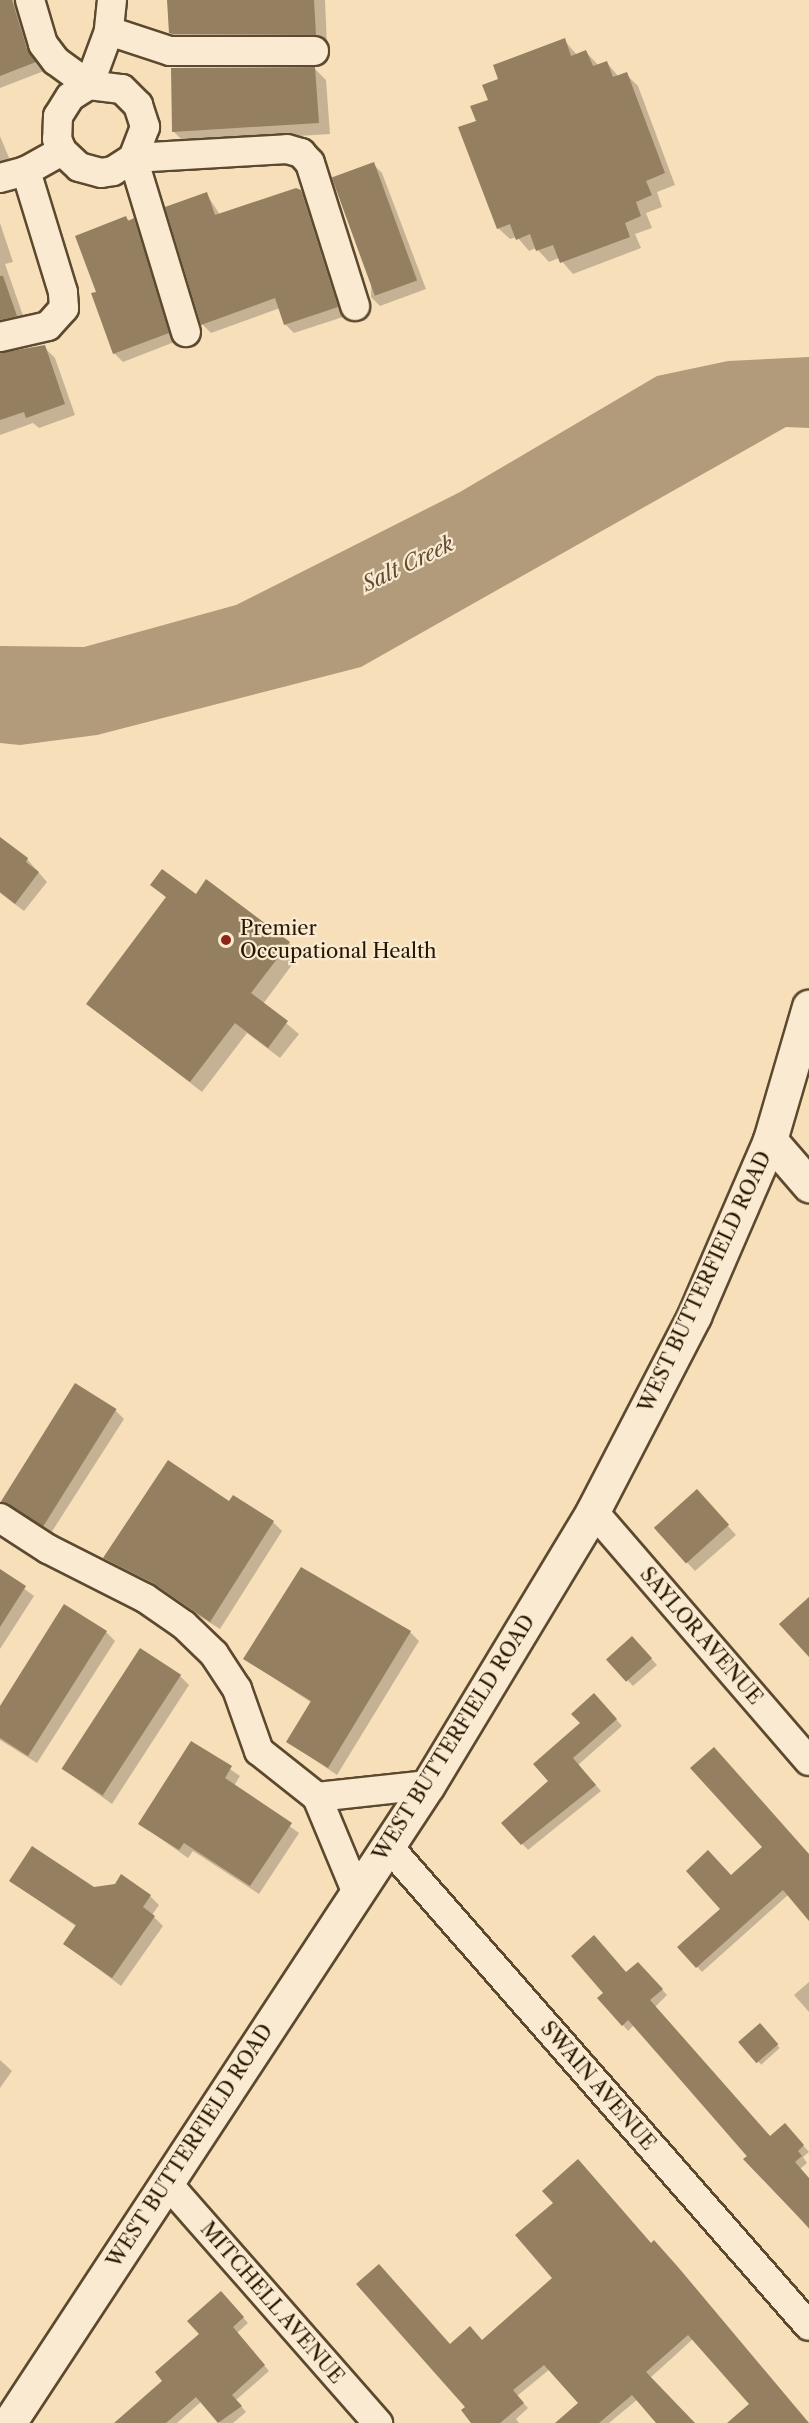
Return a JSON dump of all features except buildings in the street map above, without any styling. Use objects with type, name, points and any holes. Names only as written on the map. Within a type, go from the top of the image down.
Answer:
[{"type":"main road","name":"WEST BUTTERFIELD ROAD","points":[[9,2423],[428,1785],[593,1511],[694,1316],[770,1140],[809,1006]]},
{"type":"main road","points":[[770,1140],[809,1185]]},
{"type":"street","points":[[30,0],[43,44],[56,61],[89,85]]},
{"type":"street","points":[[89,85],[109,31],[112,0]]},
{"type":"street","points":[[109,31],[171,51],[314,51]]},
{"type":"street","points":[[186,332],[137,152],[143,116],[131,96],[111,85],[89,85],[70,96],[58,116],[57,139],[62,151],[79,167],[101,172],[113,171],[137,152],[287,149],[301,153],[310,163],[355,306]]},
{"type":"street","points":[[0,337],[48,326],[64,308],[63,291],[13,174],[62,151]]},
{"type":"street","name":"SAYLOR AVENUE","points":[[593,1511],[809,1761]]},
{"type":"street","points":[[0,1518],[48,1548],[145,1598],[184,1625],[214,1654],[237,1689],[259,1752],[317,1797],[357,1893]]},
{"type":"street","points":[[317,1797],[428,1785]]},
{"type":"street","name":"SWAIN AVENUE","points":[[388,1846],[809,2326]]},
{"type":"street","name":"MITCHELL AVENUE","points":[[167,2183],[378,2423]]},
{"type":"water","name":"Salt Creek","points":[[809,357],[809,428],[786,427],[361,667],[97,735],[20,745],[0,743],[0,646],[84,647],[236,605],[460,492],[657,376],[728,361]]},
{"type":"place","name":"Premier Occupational Health","points":[[226,940]]}]
